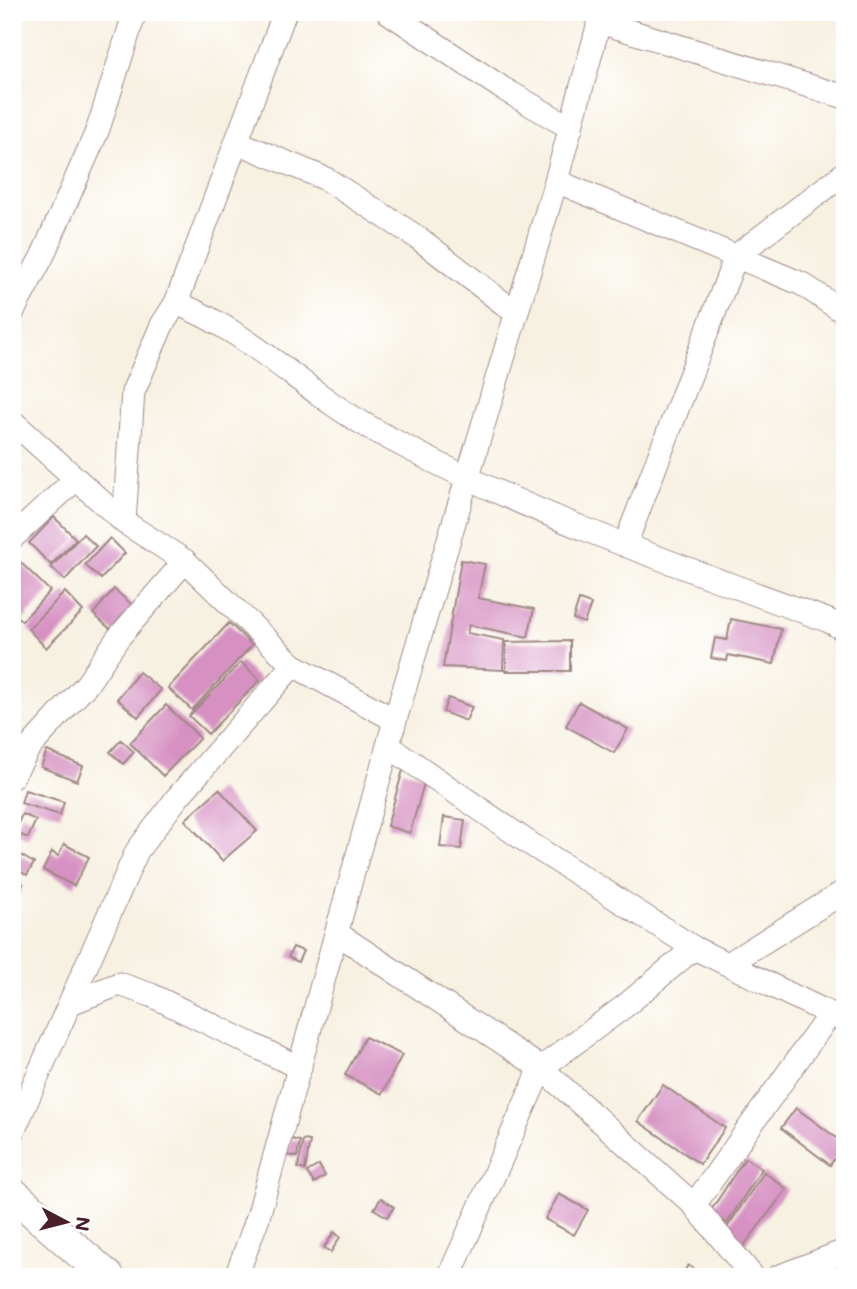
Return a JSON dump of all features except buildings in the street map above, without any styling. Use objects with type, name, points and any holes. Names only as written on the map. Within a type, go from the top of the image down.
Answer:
[{"type":"main road","points":[[12,1193],[108,1277]]},
{"type":"street","points":[[12,313],[41,257],[98,129],[135,12]]},
{"type":"street","points":[[124,522],[133,392],[162,325],[176,303],[285,12]]},
{"type":"street","points":[[388,12],[502,88],[570,128]]},
{"type":"street","points":[[236,1277],[258,1217],[390,747],[395,720],[556,181],[601,17],[845,97]]},
{"type":"street","points":[[237,142],[326,179],[417,237],[516,313]]},
{"type":"street","points":[[625,545],[736,256],[845,173]]},
{"type":"street","points":[[556,181],[802,284],[845,313]]},
{"type":"street","points":[[176,303],[229,327],[334,405],[404,446],[467,477],[625,545],[829,621],[845,630]]},
{"type":"street","points":[[12,421],[124,522],[186,561],[293,666],[395,720]]},
{"type":"street","points":[[12,538],[76,479]]},
{"type":"street","points":[[12,778],[21,743],[87,684],[118,638],[186,561]]},
{"type":"street","points":[[12,1134],[137,850],[177,798],[293,666]]},
{"type":"street","points":[[390,747],[529,843],[694,948],[837,1018],[694,1205]]},
{"type":"street","points":[[728,964],[845,891]]},
{"type":"street","points":[[338,934],[541,1068],[694,1205],[753,1277]]},
{"type":"street","points":[[449,1277],[541,1068],[625,1006],[694,948]]},
{"type":"street","points":[[72,1002],[119,984],[151,995],[300,1068]]},
{"type":"street","points":[[778,1277],[845,1251]]}]
